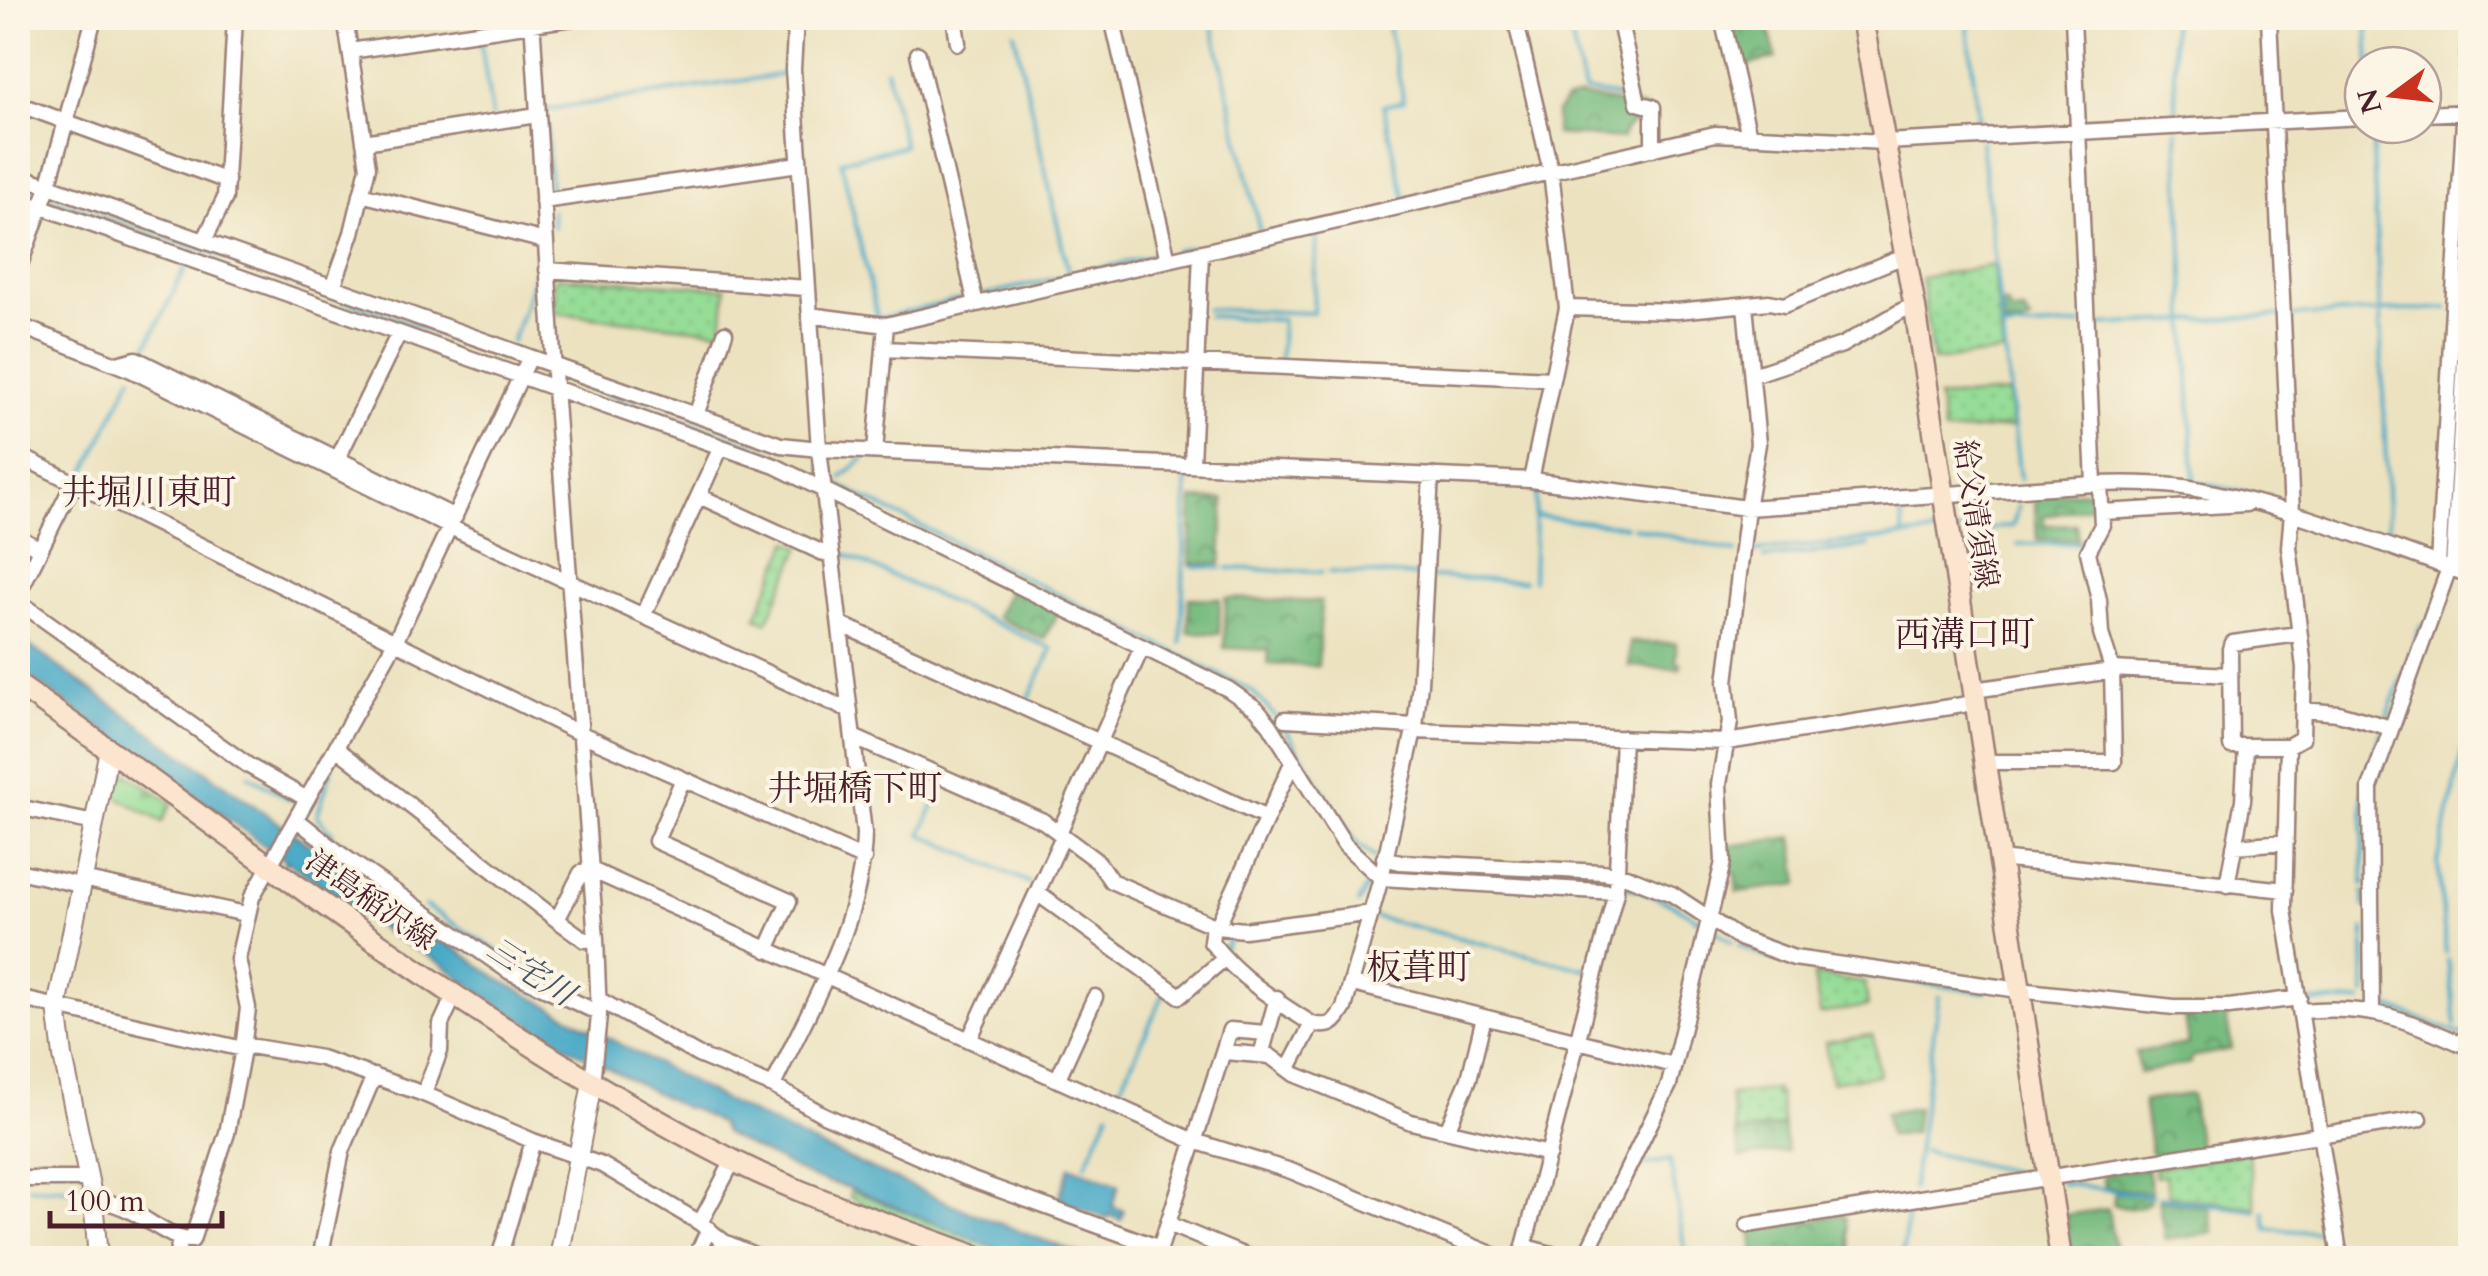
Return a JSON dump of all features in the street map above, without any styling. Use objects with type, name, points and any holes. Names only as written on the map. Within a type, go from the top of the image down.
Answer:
[{"type":"main road","name":"給父清須線","points":[[1862,18],[1914,308],[2060,1258]]},
{"type":"main road","name":"津島稲沢線","points":[[18,686],[455,994],[733,1160],[980,1258]]},
{"type":"street","points":[[18,270],[45,196],[94,18]]},
{"type":"street","points":[[204,241],[225,198],[235,18]]},
{"type":"street","points":[[333,287],[368,167],[344,18]]},
{"type":"street","points":[[350,51],[572,18]]},
{"type":"street","points":[[772,1086],[856,902],[864,858],[819,449],[794,69],[796,18]]},
{"type":"street","points":[[954,18],[958,43]]},
{"type":"street","points":[[1112,18],[1168,260]]},
{"type":"street","points":[[1516,18],[1551,172],[1567,308],[1530,480]]},
{"type":"street","points":[[1619,18],[1638,103],[1653,107],[1654,148]]},
{"type":"street","points":[[1722,18],[1749,136]]},
{"type":"street","points":[[1984,762],[2114,762],[2112,670],[2101,634],[2099,600],[2088,552],[2102,525],[2102,512],[2097,484],[2073,18]]},
{"type":"street","points":[[2269,18],[2292,514],[2289,547],[2302,644],[2302,738],[2288,746],[2231,746],[2230,649],[2233,644],[2298,634]]},
{"type":"street","points":[[2447,567],[2470,19]]},
{"type":"street","points":[[532,21],[598,1009],[593,1073],[559,1258]]},
{"type":"street","points":[[918,54],[976,304]]},
{"type":"street","points":[[18,104],[227,181]]},
{"type":"street","points":[[2443,113],[2468,112]]},
{"type":"street","points":[[364,142],[537,115]]},
{"type":"street","points":[[809,315],[886,324],[1715,134],[1885,142],[2343,118]]},
{"type":"street","points":[[543,201],[800,164]]},
{"type":"street","points":[[18,176],[45,196],[399,333],[696,415],[781,445],[1530,480],[1747,508],[2143,484],[2208,491],[2256,503],[2470,575]]},
{"type":"street","points":[[361,194],[545,241]]},
{"type":"street","points":[[18,203],[45,196],[204,241],[333,287],[721,447],[823,482],[1228,689],[1257,710],[1345,844],[1383,866],[1400,862],[1602,872],[1617,884],[1672,894],[1708,924],[1794,958],[2019,990],[2196,1009],[2301,1004],[2372,1011],[2406,1020],[2470,1048]]},
{"type":"street","points":[[1192,464],[1201,253]]},
{"type":"street","points":[[1567,308],[1678,310],[1769,302],[1784,305],[1906,258]]},
{"type":"street","points":[[547,270],[807,288]]},
{"type":"street","points":[[2372,1011],[2370,788],[2447,567],[2470,272]]},
{"type":"street","points":[[1584,1258],[1668,1085],[1723,862],[1719,784],[1730,722],[1726,682],[1758,444],[1745,306]]},
{"type":"street","points":[[1753,374],[1842,345],[1903,310],[1914,308]]},
{"type":"street","points":[[875,451],[886,324]]},
{"type":"street","points":[[18,325],[291,442],[568,577],[849,706]]},
{"type":"street","points":[[338,458],[399,333]]},
{"type":"street","points":[[696,415],[725,333]]},
{"type":"street","points":[[884,349],[1552,379]]},
{"type":"street","points":[[93,1200],[122,1205],[180,1240],[192,1240],[227,1132],[243,1047],[248,1008],[238,959],[246,914],[395,642],[526,366]]},
{"type":"street","points":[[291,442],[338,458],[453,522]]},
{"type":"street","points":[[647,608],[721,447]]},
{"type":"street","points":[[18,455],[579,733],[864,858]]},
{"type":"street","points":[[1293,762],[1211,942],[1248,983],[1277,998],[1312,1024],[1326,1027],[1334,1024],[1344,1008],[1352,984],[1414,729],[1431,476]]},
{"type":"street","points":[[74,482],[18,598],[249,766],[308,799]]},
{"type":"street","points":[[698,496],[832,557]]},
{"type":"street","points":[[2102,512],[2256,503]]},
{"type":"street","points":[[18,538],[40,548]]},
{"type":"street","points":[[568,577],[647,608],[711,642]]},
{"type":"street","points":[[840,624],[1267,818]]},
{"type":"street","points":[[970,1038],[1037,894],[1142,647]]},
{"type":"street","points":[[1285,719],[1414,729],[1727,742],[2112,670],[2230,675]]},
{"type":"street","points":[[2303,710],[2338,713],[2391,728]]},
{"type":"street","points":[[853,737],[1043,821],[1098,862],[1111,882],[1215,926],[1244,930],[1372,913]]},
{"type":"street","points":[[1567,1258],[1523,1253],[1617,884],[1623,738]]},
{"type":"street","points":[[2228,885],[2243,800],[2246,746]]},
{"type":"street","points":[[2288,746],[2284,910],[2340,1258]]},
{"type":"street","points":[[336,748],[557,920],[586,940],[596,939]]},
{"type":"street","points":[[98,1258],[93,1200],[63,1056],[57,1006],[110,750]]},
{"type":"street","points":[[682,779],[656,841],[789,902],[767,950]]},
{"type":"street","points":[[18,807],[94,823]]},
{"type":"street","points":[[294,822],[510,972],[772,1086],[824,1116],[967,1178],[1160,1248],[1230,1030],[1266,1033]]},
{"type":"street","points":[[2234,846],[2286,842]]},
{"type":"street","points":[[1999,859],[2285,890]]},
{"type":"street","points":[[557,920],[581,873],[589,869]]},
{"type":"street","points":[[589,869],[1194,1141],[1291,1170],[1502,1258]]},
{"type":"street","points":[[18,871],[246,914]]},
{"type":"street","points":[[1037,894],[1180,996],[1224,959]]},
{"type":"street","points":[[1352,984],[1674,1065]]},
{"type":"street","points":[[424,1094],[440,1051],[441,1024],[455,994]]},
{"type":"street","points":[[1058,1078],[1096,996]]},
{"type":"street","points":[[18,998],[243,1047],[321,1058],[374,1076],[533,1142],[578,1156],[633,1182],[724,1242],[761,1258]]},
{"type":"street","points":[[1261,1055],[1277,998]]},
{"type":"street","points":[[1448,1130],[1469,1078],[1484,1017]]},
{"type":"street","points":[[1290,1068],[1312,1024]]},
{"type":"street","points":[[1224,1052],[1270,1056],[1294,1074],[1411,1122],[1549,1154]]},
{"type":"street","points":[[320,1258],[342,1151],[374,1076]]},
{"type":"street","points":[[1748,1225],[2420,1119]]},
{"type":"street","points":[[498,1258],[533,1142]]},
{"type":"street","points":[[695,1258],[704,1226],[733,1160]]},
{"type":"street","points":[[18,1179],[89,1179]]},
{"type":"street","points":[[1168,1224],[1250,1258]]},
{"type":"street","points":[[176,1258],[180,1240]]},
{"type":"green space","points":[[1725,18],[1766,18],[1776,58],[1746,65],[1749,79],[1741,82]]},
{"type":"green space","points":[[1580,96],[1645,108],[1647,114],[1628,127],[1622,139],[1556,134],[1556,113],[1565,100]]},
{"type":"green space","points":[[1993,265],[2003,353],[1933,361],[1921,278]]},
{"type":"green space","points":[[558,277],[726,288],[722,331],[556,313],[554,281]]},
{"type":"green space","points":[[2002,304],[2007,304],[2011,313],[2024,312],[2031,321],[2020,327],[2005,327]]},
{"type":"green space","points":[[2008,393],[2012,427],[1944,433],[1938,398]]},
{"type":"green space","points":[[2097,492],[2098,505],[2043,516],[2045,525],[2076,524],[2078,540],[2037,539],[2035,503],[2039,495]]},
{"type":"green space","points":[[1192,499],[1224,500],[1221,564],[1190,563]]},
{"type":"green space","points":[[789,541],[801,547],[767,622],[756,617]]},
{"type":"green space","points":[[1010,587],[1059,610],[1044,639],[996,617]]},
{"type":"green space","points":[[1189,598],[1220,599],[1219,634],[1188,632]]},
{"type":"green space","points":[[1226,598],[1321,602],[1318,666],[1268,664],[1269,650],[1224,648]]},
{"type":"green space","points":[[1630,642],[1676,643],[1680,669],[1629,666]]},
{"type":"green space","points":[[121,769],[172,803],[162,822],[109,792],[111,774]]},
{"type":"green space","points":[[1793,837],[1799,884],[1737,892],[1735,874],[1729,871],[1729,846]]},
{"type":"green space","points":[[1814,975],[1865,983],[1868,1006],[1820,1014]]},
{"type":"green space","points":[[2184,1015],[2226,1015],[2232,1049],[2191,1057],[2191,1063],[2139,1073],[2136,1052],[2188,1044]]},
{"type":"green space","points":[[1873,1035],[1879,1075],[1831,1082],[1825,1042]]},
{"type":"green space","points":[[1775,1089],[1783,1126],[1736,1133],[1730,1095]]},
{"type":"green space","points":[[2191,1094],[2199,1149],[2155,1156],[2151,1153],[2143,1101]]},
{"type":"green space","points":[[1917,1108],[1914,1133],[1889,1136],[1885,1113]]},
{"type":"green space","points":[[1783,1126],[1787,1151],[1740,1158],[1736,1133]]},
{"type":"green space","points":[[2248,1152],[2256,1208],[2169,1196],[2165,1175],[2156,1177],[2154,1168]]},
{"type":"green space","points":[[2147,1168],[2151,1193],[2104,1187],[2102,1173]]},
{"type":"green space","points":[[851,1190],[1019,1258],[980,1251],[934,1234],[849,1197]]},
{"type":"green space","points":[[2115,1192],[2148,1197],[2150,1201],[2137,1208],[2122,1207],[2113,1204]]},
{"type":"green space","points":[[2158,1199],[2209,1207],[2213,1233],[2165,1240]]},
{"type":"green space","points":[[2108,1209],[2116,1258],[2071,1258],[2065,1215]]},
{"type":"green space","points":[[1842,1214],[1846,1218],[1852,1258],[1756,1258],[1751,1231]]},
{"type":"water","points":[[18,638],[499,979],[724,1100],[823,1148],[965,1210],[1090,1258],[1019,1258],[846,1187],[813,1178],[725,1134],[720,1124],[689,1107],[684,1108],[532,1028],[533,1025],[504,1010],[466,982],[459,988],[462,979],[442,964],[389,934],[288,862],[284,864],[285,860],[114,738],[109,740],[111,736],[18,669]]},
{"type":"water","points":[[1070,1166],[1119,1185],[1112,1206],[1124,1211],[1121,1220],[1109,1215],[1107,1219],[1058,1200]]},
{"type":"waterway","points":[[1211,18],[1260,232]]},
{"type":"waterway","points":[[1386,18],[1404,101],[1383,106],[1405,199]]},
{"type":"waterway","points":[[1567,18],[1584,91],[1631,99]]},
{"type":"waterway","points":[[1967,18],[1979,126]]},
{"type":"waterway","points":[[2172,18],[2177,123]]},
{"type":"waterway","points":[[2367,18],[2369,45]]},
{"type":"waterway","points":[[1014,32],[1069,275]]},
{"type":"waterway","points":[[480,37],[492,116]]},
{"type":"waterway","points":[[545,110],[786,74],[787,67]]},
{"type":"waterway","points":[[877,316],[841,161],[904,146],[886,69]]},
{"type":"waterway","points":[[546,118],[550,191]]},
{"type":"waterway","points":[[2177,131],[2194,481]]},
{"type":"waterway","points":[[2445,557],[2470,141]]},
{"type":"waterway","points":[[1981,142],[2020,480]]},
{"type":"waterway","points":[[2373,145],[2389,540]]},
{"type":"waterway","points":[[18,187],[41,195]]},
{"type":"waterway","points":[[50,198],[523,363]]},
{"type":"waterway","points":[[552,210],[553,227]]},
{"type":"waterway","points":[[1206,309],[1313,313],[1317,232]]},
{"type":"waterway","points":[[1175,251],[1190,248]]},
{"type":"waterway","points":[[985,295],[1154,256]]},
{"type":"waterway","points":[[512,342],[539,264]]},
{"type":"waterway","points":[[141,358],[186,267]]},
{"type":"waterway","points":[[882,318],[963,299]]},
{"type":"waterway","points":[[2289,316],[2448,308]]},
{"type":"waterway","points":[[1208,316],[1282,320],[1280,361]]},
{"type":"waterway","points":[[2095,325],[2279,316]]},
{"type":"waterway","points":[[2003,330],[2081,325]]},
{"type":"waterway","points":[[532,367],[551,373]]},
{"type":"waterway","points":[[83,477],[132,376]]},
{"type":"waterway","points":[[560,377],[763,449],[817,475]]},
{"type":"waterway","points":[[842,477],[863,459]]},
{"type":"waterway","points":[[1181,643],[1187,470]]},
{"type":"waterway","points":[[2107,475],[2192,482],[2274,501]]},
{"type":"waterway","points":[[826,479],[1252,691],[1282,724],[1355,842],[1379,861]]},
{"type":"waterway","points":[[1537,488],[1535,516],[1626,526]]},
{"type":"waterway","points":[[1900,504],[1904,537]]},
{"type":"waterway","points":[[1958,532],[2013,526],[2018,506]]},
{"type":"waterway","points":[[1533,580],[1535,516]]},
{"type":"waterway","points":[[1633,527],[1736,552]]},
{"type":"waterway","points":[[1747,552],[1937,533]]},
{"type":"waterway","points":[[2018,544],[2087,543]]},
{"type":"waterway","points":[[1764,558],[1869,546]]},
{"type":"waterway","points":[[838,551],[1052,649],[1027,703]]},
{"type":"waterway","points":[[1191,566],[1221,568]]},
{"type":"waterway","points":[[1228,568],[1322,572]]},
{"type":"waterway","points":[[1329,572],[1421,576]]},
{"type":"waterway","points":[[1432,577],[1524,581]]},
{"type":"waterway","points":[[2388,716],[2421,626]]},
{"type":"waterway","points":[[843,712],[845,740]]},
{"type":"waterway","points":[[2446,953],[2438,862],[2470,718]]},
{"type":"waterway","points":[[2365,782],[2382,732]]},
{"type":"waterway","points":[[332,768],[317,816],[333,834]]},
{"type":"waterway","points":[[249,775],[291,800]]},
{"type":"waterway","points":[[939,782],[944,784],[921,834],[1034,885]]},
{"type":"waterway","points":[[2363,789],[2364,885]]},
{"type":"waterway","points":[[340,841],[373,869]]},
{"type":"waterway","points":[[1426,870],[1611,882]]},
{"type":"waterway","points":[[1358,903],[1371,878]]},
{"type":"waterway","points":[[1621,885],[1663,900],[1702,922]]},
{"type":"waterway","points":[[2364,892],[2364,906]]},
{"type":"waterway","name":"三宅川","points":[[425,906],[529,971],[584,998]]},
{"type":"waterway","points":[[1375,917],[1589,970]]},
{"type":"waterway","points":[[1710,928],[1732,941]]},
{"type":"waterway","points":[[2364,929],[2364,939]]},
{"type":"waterway","points":[[1223,951],[1230,938]]},
{"type":"waterway","points":[[2364,944],[2365,994]]},
{"type":"waterway","points":[[1740,945],[1792,964]]},
{"type":"waterway","points":[[2448,960],[2456,1025]]},
{"type":"waterway","points":[[1826,969],[1985,992]]},
{"type":"waterway","points":[[1116,1097],[1165,991]]},
{"type":"waterway","points":[[1912,1189],[1939,996]]},
{"type":"waterway","points":[[2304,1002],[2361,1001]]},
{"type":"waterway","points":[[2381,1004],[2470,1038]]},
{"type":"waterway","points":[[1086,1164],[1109,1112]]},
{"type":"waterway","points":[[1923,1151],[2026,1175]]},
{"type":"waterway","points":[[1635,1166],[1670,1160],[1685,1251]]},
{"type":"waterway","points":[[2061,1183],[2152,1196]]},
{"type":"waterway","points":[[30,1187],[77,1189]]},
{"type":"waterway","points":[[2159,1197],[2256,1211]]},
{"type":"waterway","points":[[1902,1258],[1909,1204]]},
{"type":"waterway","points":[[2264,1211],[2267,1229],[2330,1233]]},
{"type":"waterway","points":[[1177,1220],[1272,1258]]},
{"type":"district","name":"井堀川東町","points":[[149,492]]},
{"type":"district","name":"西溝口町","points":[[1965,634]]},
{"type":"district","name":"井堀橋下町","points":[[855,788]]},
{"type":"district","name":"板葺町","points":[[1419,967]]}]
